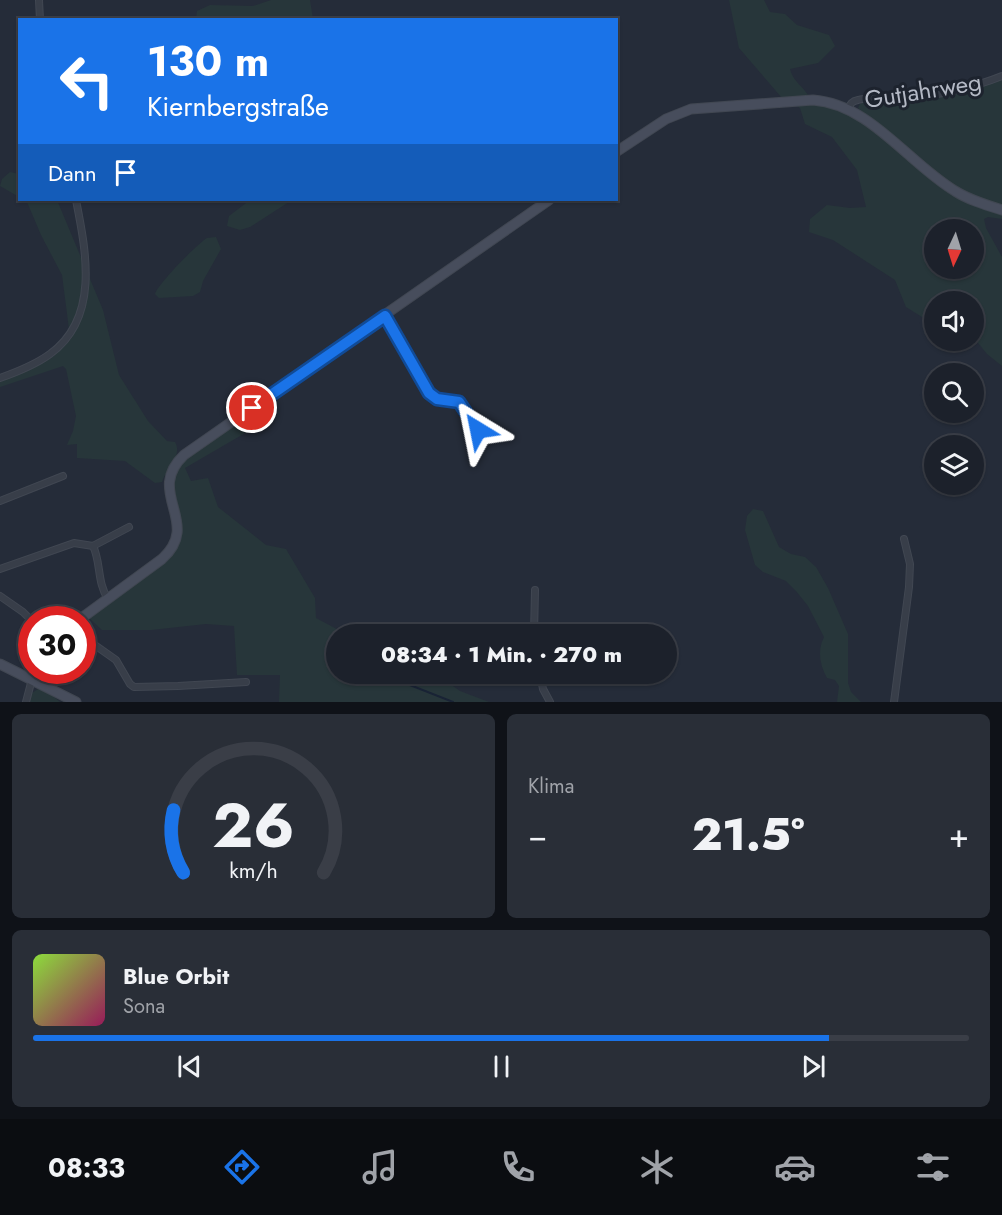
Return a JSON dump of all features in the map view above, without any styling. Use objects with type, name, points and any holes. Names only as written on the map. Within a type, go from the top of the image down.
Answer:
[{"type":"street","points":[[39,0],[40,18]]},
{"type":"street","name":"Gutjahrweg","points":[[848,109],[850,103],[858,99],[900,99],[930,95],[979,84],[1002,76]]},
{"type":"street","points":[[618,151],[666,119],[691,109],[826,101],[856,113],[954,191],[986,206],[1002,210]]},
{"type":"street","points":[[0,378],[51,354],[69,334],[76,320],[85,292],[87,264],[76,201]]},
{"type":"street","points":[[96,608],[162,559],[173,547],[178,526],[168,481],[178,461],[548,201]]},
{"type":"street","points":[[385,316],[429,393],[437,399],[459,402],[478,430]]},
{"type":"street","points":[[0,501],[63,476]]},
{"type":"street","points":[[0,569],[74,543],[93,546],[129,527]]},
{"type":"street","points":[[894,702],[909,587],[910,564],[904,539]]},
{"type":"street","points":[[93,546],[103,589],[108,599]]},
{"type":"street","points":[[534,624],[535,590]]},
{"type":"street","points":[[0,596],[18,609]]},
{"type":"street","points":[[96,646],[111,656],[134,687],[246,682]]},
{"type":"street","points":[[0,664],[18,670]]},
{"type":"street","points":[[26,702],[31,684]]},
{"type":"street","points":[[48,684],[76,702]]},
{"type":"street","points":[[542,684],[550,702]]},
{"type":"shaded area","points":[[271,0],[310,0],[313,18],[196,18],[197,11],[210,5],[253,6]]},
{"type":"shaded area","points":[[729,0],[764,0],[770,12],[785,14],[797,25],[829,35],[835,46],[818,63],[790,69],[811,101],[830,105],[848,113],[881,135],[942,187],[1002,213],[1002,219],[988,217],[984,219],[986,228],[1002,257],[1002,366],[984,350],[984,291],[924,291],[924,318],[906,307],[895,280],[833,240],[809,232],[810,219],[827,205],[850,208],[866,207],[857,170],[832,137],[805,124],[800,108],[782,98],[739,48]]},
{"type":"shaded area","points":[[1002,79],[1002,206],[958,190],[858,108],[865,101],[899,101]]},
{"type":"shaded area","points":[[10,172],[18,174],[18,196],[0,186],[2,179]]},
{"type":"shaded area","points":[[26,201],[57,201],[103,310],[119,375],[148,421],[167,441],[175,442],[177,453],[162,482],[155,483],[125,461],[77,458],[77,444],[67,445],[76,416],[66,369],[63,366],[0,387],[0,382],[54,356],[70,337],[62,275]]},
{"type":"shaded area","points":[[249,201],[290,201],[250,227],[240,230],[227,226],[229,216]]},
{"type":"shaded area","points":[[216,237],[221,249],[203,281],[200,292],[193,296],[159,298],[155,294],[170,273],[195,248],[207,238]]},
{"type":"shaded area","points":[[267,401],[276,415],[185,468],[191,481],[208,478],[218,507],[266,545],[286,549],[315,598],[316,618],[327,624],[326,684],[450,684],[460,691],[489,702],[279,702],[280,675],[237,675],[234,626],[206,624],[151,630],[102,630],[96,624],[96,611],[162,563],[178,546],[182,530],[174,498],[172,477],[181,463]]},
{"type":"shaded area","points":[[753,509],[763,511],[779,547],[791,554],[805,557],[816,567],[828,588],[848,634],[848,683],[851,692],[861,702],[837,702],[839,686],[835,680],[827,678],[823,668],[820,653],[824,637],[808,606],[786,581],[763,572],[755,565],[745,530],[747,516]]},
{"type":"shaded area","points":[[38,689],[47,691],[60,702],[29,702],[32,693]]},
{"type":"waterway","points":[[407,684],[453,702]]},
{"type":"route","points":[[252,408],[385,316],[429,393],[437,399],[459,402],[478,430]]}]
